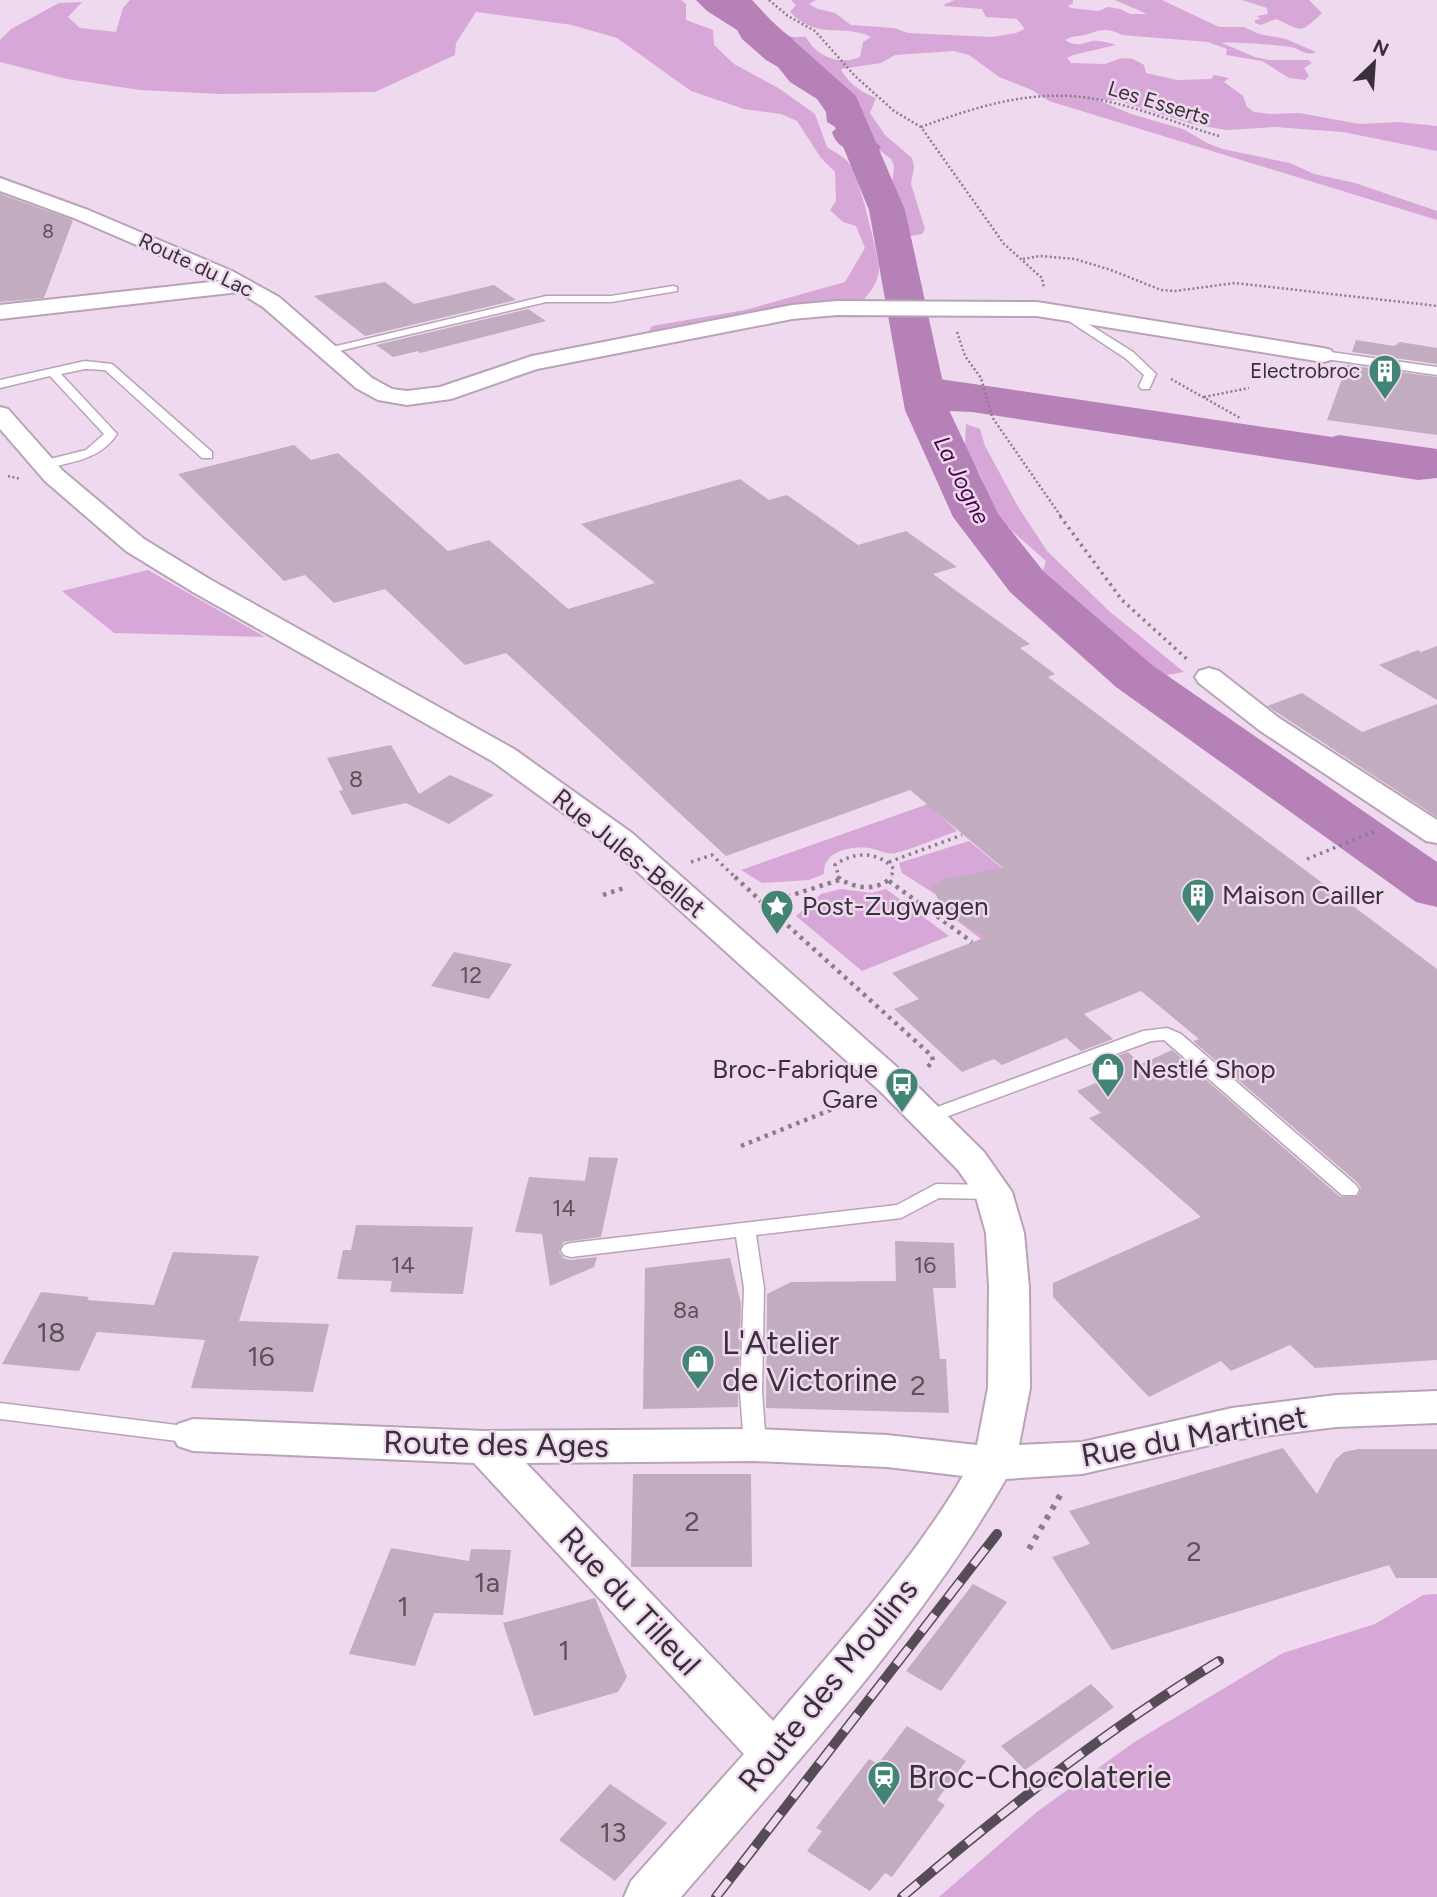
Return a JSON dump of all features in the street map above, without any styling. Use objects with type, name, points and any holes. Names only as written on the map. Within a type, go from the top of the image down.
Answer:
[{"type":"street","name":"Route du Lac","points":[[0,184],[106,224],[243,285],[271,302],[372,389],[386,395],[407,398],[443,394],[500,372],[546,360],[792,312],[852,308],[958,307],[1037,309],[1067,314]]},
{"type":"street","points":[[0,312],[243,285]]},
{"type":"street","points":[[1067,314],[1323,355]]},
{"type":"street","name":"Rue Jules-Bellet","points":[[0,414],[43,465],[109,525],[164,565],[503,755],[583,811],[661,874],[894,1084],[971,1161],[993,1192],[1005,1233],[1010,1287],[1009,1388],[1005,1418],[993,1463]]},
{"type":"street","points":[[1209,677],[1269,724],[1437,834]]},
{"type":"street","name":"Rue du Martinet","points":[[993,1463],[1082,1458],[1232,1424],[1336,1411],[1437,1407]]},
{"type":"street","name":"Route des Ages","points":[[193,1435],[485,1447],[755,1446],[887,1451],[993,1463]]},
{"type":"street","name":"Rue du Tilleul","points":[[485,1447],[774,1754]]},
{"type":"street","name":"Route des Moulins","points":[[649,1897],[774,1754],[889,1615],[962,1516],[993,1463]]},
{"type":"lane","points":[[326,350],[546,299],[611,299],[673,289]]},
{"type":"lane","points":[[1067,314],[1129,355],[1148,380]]},
{"type":"lane","points":[[1323,355],[1437,371]]},
{"type":"lane","points":[[0,384],[85,365],[108,368],[207,455]]},
{"type":"lane","points":[[43,465],[99,448],[111,434],[53,372]]},
{"type":"lane","points":[[928,1117],[1149,1035],[1167,1034],[1175,1038],[1349,1190]]},
{"type":"lane","points":[[571,1250],[901,1211],[936,1191],[993,1192]]},
{"type":"lane","points":[[745,1229],[754,1288],[751,1392],[755,1446]]},
{"type":"lane","name":"Route des Ages","points":[[0,1411],[193,1435]]},
{"type":"path","points":[[769,0],[788,16],[815,31],[855,76],[894,111],[920,127],[990,226],[1004,244],[1022,260],[1042,254],[1062,256],[1161,290],[1175,291],[1235,283],[1437,306]]},
{"type":"path","name":"Les Esserts","points":[[920,127],[975,106],[1007,99],[1049,96],[1111,101],[1219,136]]},
{"type":"path","points":[[957,330],[965,356],[981,378],[992,417],[1040,489],[1122,600],[1165,641]]},
{"type":"path","points":[[1148,380],[1171,378],[1240,418]]},
{"type":"path","points":[[1203,397],[1249,388]]},
{"type":"path","points":[[1307,859],[1382,828]]},
{"type":"path","points":[[889,862],[962,835]]},
{"type":"path","points":[[764,904],[839,880],[861,888],[876,887],[889,881],[894,869],[889,862],[869,854],[846,856],[835,867],[839,880]]},
{"type":"path","points":[[661,874],[712,855],[932,1056],[933,1061],[929,1067],[894,1084],[741,1146]]},
{"type":"path","points":[[889,881],[972,942]]},
{"type":"path","points":[[924,908],[939,902]]},
{"type":"path","points":[[1029,1549],[1082,1458]]},
{"type":"shaded area","points":[[130,0],[681,0],[686,4],[686,20],[713,30],[714,45],[734,64],[780,89],[815,114],[827,147],[847,161],[855,175],[876,250],[879,270],[877,278],[864,299],[795,304],[681,328],[649,331],[652,326],[745,310],[845,282],[865,248],[856,226],[843,222],[830,210],[836,201],[835,172],[821,158],[797,121],[781,114],[744,109],[691,91],[617,38],[572,25],[476,12],[456,43],[455,55],[375,92],[220,94],[140,90],[67,79],[0,62],[0,40],[11,29],[59,3],[82,2],[68,17],[80,28],[116,32],[123,8]]},
{"type":"shaded area","points":[[696,0],[752,0],[780,30],[792,38],[800,52],[816,61],[831,78],[844,99],[858,114],[859,126],[881,147],[879,150],[851,150],[839,144],[832,132],[837,128],[827,122],[826,112],[817,99],[790,82],[778,67],[742,39],[737,30],[707,11]]},
{"type":"shaded area","points":[[791,0],[816,0],[809,4],[835,13],[851,25],[894,28],[908,33],[992,37],[1025,29],[1017,19],[986,17],[982,9],[944,6],[945,4],[955,0],[1073,0],[1068,6],[1071,8],[1098,11],[1108,7],[1130,14],[1147,14],[1115,0],[1162,0],[1219,27],[1244,27],[1259,34],[1286,39],[1316,52],[1306,53],[1276,45],[1222,43],[1269,60],[1308,60],[1312,63],[1304,68],[1309,76],[1305,80],[1289,78],[1262,61],[1226,55],[1227,49],[1208,42],[1122,35],[1105,30],[1065,40],[1075,44],[1095,41],[1116,45],[1073,55],[1067,58],[1071,63],[1105,64],[1121,58],[1133,59],[1144,65],[1146,73],[1177,80],[1211,79],[1214,75],[1229,78],[1224,82],[1243,96],[1247,107],[1254,112],[1299,113],[1360,124],[1398,122],[1437,126],[1437,151],[1343,132],[1275,127],[1226,130],[1192,124],[1116,100],[1098,100],[1131,114],[1183,129],[1222,149],[1290,163],[1314,174],[1355,183],[1437,211],[1437,220],[1049,101],[1032,90],[999,77],[969,55],[954,51],[895,55],[881,63],[841,69],[856,86],[876,98],[870,113],[885,135],[912,158],[914,167],[911,184],[925,229],[922,234],[911,236],[904,227],[905,212],[892,189],[894,166],[891,159],[879,150],[881,147],[859,126],[860,119],[829,75],[798,48],[790,37],[806,37],[822,54],[836,60],[852,60],[860,57],[863,42],[871,37],[850,31],[821,29],[800,21],[790,12],[796,5]]},
{"type":"shaded area","points":[[1242,0],[1309,0],[1322,13],[1300,29],[1276,19],[1261,25],[1255,23],[1255,20],[1260,19],[1257,16],[1268,14],[1267,8]]},
{"type":"shaded area","points":[[919,376],[1332,437],[1339,435],[1437,449],[1437,478],[1418,480],[972,412],[927,410]]},
{"type":"shaded area","points":[[966,424],[980,429],[985,446],[1017,505],[1047,551],[1109,611],[1184,672],[1150,678],[1118,661],[1038,585],[1046,561],[1002,522],[990,502],[981,476],[965,448]]},
{"type":"shaded area","points":[[148,570],[265,637],[114,633],[62,591]]},
{"type":"shaded area","points":[[928,804],[957,831],[895,853],[862,848],[846,849],[828,860],[824,874],[809,880],[762,883],[741,870]]},
{"type":"shaded area","points":[[969,841],[1054,911],[981,939],[951,916],[935,888],[935,894],[902,873],[899,863]]},
{"type":"shaded area","points":[[841,889],[872,893],[886,889],[949,936],[862,971],[796,916],[821,894]]},
{"type":"shaded area","points":[[1437,1594],[1437,1897],[939,1897],[1038,1811],[1136,1741],[1283,1653],[1375,1624],[1423,1595]]},
{"type":"building","points":[[0,194],[73,220],[44,298],[0,302]]},
{"type":"building","points":[[385,282],[414,304],[494,285],[516,300],[365,336],[314,296]]},
{"type":"building","points":[[528,309],[546,321],[420,353],[418,351],[393,357],[376,345]]},
{"type":"building","points":[[1356,340],[1394,346],[1400,342],[1437,348],[1437,364],[1352,352]]},
{"type":"building","name":"Electrobroc","points":[[1347,365],[1437,377],[1437,435],[1327,420]]},
{"type":"building","name":"Maison Cailler","points":[[294,445],[311,460],[338,453],[448,551],[489,540],[568,609],[655,583],[581,524],[740,479],[769,500],[787,495],[858,545],[906,531],[957,567],[933,574],[1030,644],[1020,648],[1055,674],[1048,677],[1437,969],[1437,1360],[1315,1368],[1290,1345],[1231,1371],[1221,1361],[1149,1397],[1053,1297],[1053,1283],[1201,1217],[1089,1118],[1101,1113],[1077,1091],[1110,1077],[1096,1064],[1128,1052],[1141,1064],[1172,1050],[1340,1197],[1358,1196],[1361,1189],[1358,1183],[1193,1041],[1199,1039],[1141,991],[1084,1014],[1113,1039],[1081,1051],[1066,1038],[1002,1065],[994,1059],[962,1072],[894,1009],[919,999],[892,973],[986,937],[945,913],[932,887],[946,879],[1003,868],[910,790],[726,856],[506,653],[465,665],[385,589],[334,603],[305,575],[284,581],[178,474]]},
{"type":"building","points":[[1437,646],[1437,700],[1379,665],[1418,650],[1421,652]]},
{"type":"building","points":[[1302,693],[1362,732],[1437,704],[1437,817],[1267,706]]},
{"type":"building","points":[[391,745],[419,794],[450,775],[494,795],[449,824],[406,803],[352,815],[339,791],[343,790],[327,758]]},
{"type":"building","points":[[454,952],[512,964],[489,999],[431,986]]},
{"type":"building","points":[[589,1157],[618,1158],[601,1237],[563,1242],[559,1251],[563,1258],[570,1260],[597,1257],[594,1267],[550,1286],[542,1234],[515,1232],[529,1177],[585,1181]]},
{"type":"building","points":[[356,1225],[473,1227],[463,1294],[390,1292],[392,1281],[337,1279],[343,1250],[351,1250]]},
{"type":"building","points":[[895,1241],[954,1243],[956,1288],[933,1288],[940,1359],[946,1359],[949,1413],[766,1408],[767,1294],[791,1282],[896,1281]]},
{"type":"building","points":[[173,1252],[259,1256],[239,1321],[329,1324],[313,1392],[191,1388],[205,1340],[97,1332],[79,1371],[2,1364],[41,1292],[89,1297],[87,1300],[154,1305]]},
{"type":"building","points":[[730,1258],[741,1304],[738,1407],[643,1409],[645,1268]]},
{"type":"building","points":[[1283,1448],[1317,1494],[1335,1460],[1344,1452],[1358,1449],[1437,1449],[1437,1578],[1396,1578],[1389,1565],[1112,1650],[1052,1557],[1090,1544],[1069,1511]]},
{"type":"building","points":[[633,1474],[751,1474],[752,1567],[631,1567]]},
{"type":"building","points":[[391,1548],[469,1561],[471,1549],[511,1550],[503,1615],[434,1613],[415,1666],[349,1654]]},
{"type":"building","points":[[973,1584],[1007,1602],[941,1691],[906,1671]]},
{"type":"building","points":[[595,1598],[627,1677],[618,1692],[534,1716],[503,1623]]},
{"type":"building","points":[[1091,1684],[1114,1707],[1025,1770],[1001,1746]]},
{"type":"building","points":[[907,1726],[966,1761],[937,1800],[945,1805],[892,1877],[885,1873],[870,1891],[807,1851],[822,1831],[816,1828],[869,1759],[878,1764]]},
{"type":"building","points":[[610,1784],[667,1823],[615,1881],[559,1840]]},
{"type":"waterway","name":"La Jogne","points":[[730,0],[839,96],[887,210],[927,410],[976,517],[1027,582],[1134,676],[1437,889]]},
{"type":"railway","points":[[716,1897],[997,1534]]},
{"type":"railway","points":[[902,1897],[1096,1743],[1219,1661]]},
{"type":"place","name":"Electrobroc","points":[[1385,401]]},
{"type":"place","name":"Maison Cailler","points":[[1198,925]]},
{"type":"place","name":"Post-Zugwagen","points":[[777,936]]},
{"type":"place","name":"Nestlé Shop","points":[[1108,1099]]},
{"type":"place","name":"Broc-Fabrique Gare","points":[[902,1114]]},
{"type":"place","name":"L'Atelier de Victorine","points":[[698,1391]]},
{"type":"place","name":"Broc-Chocolaterie","points":[[884,1807]]}]
